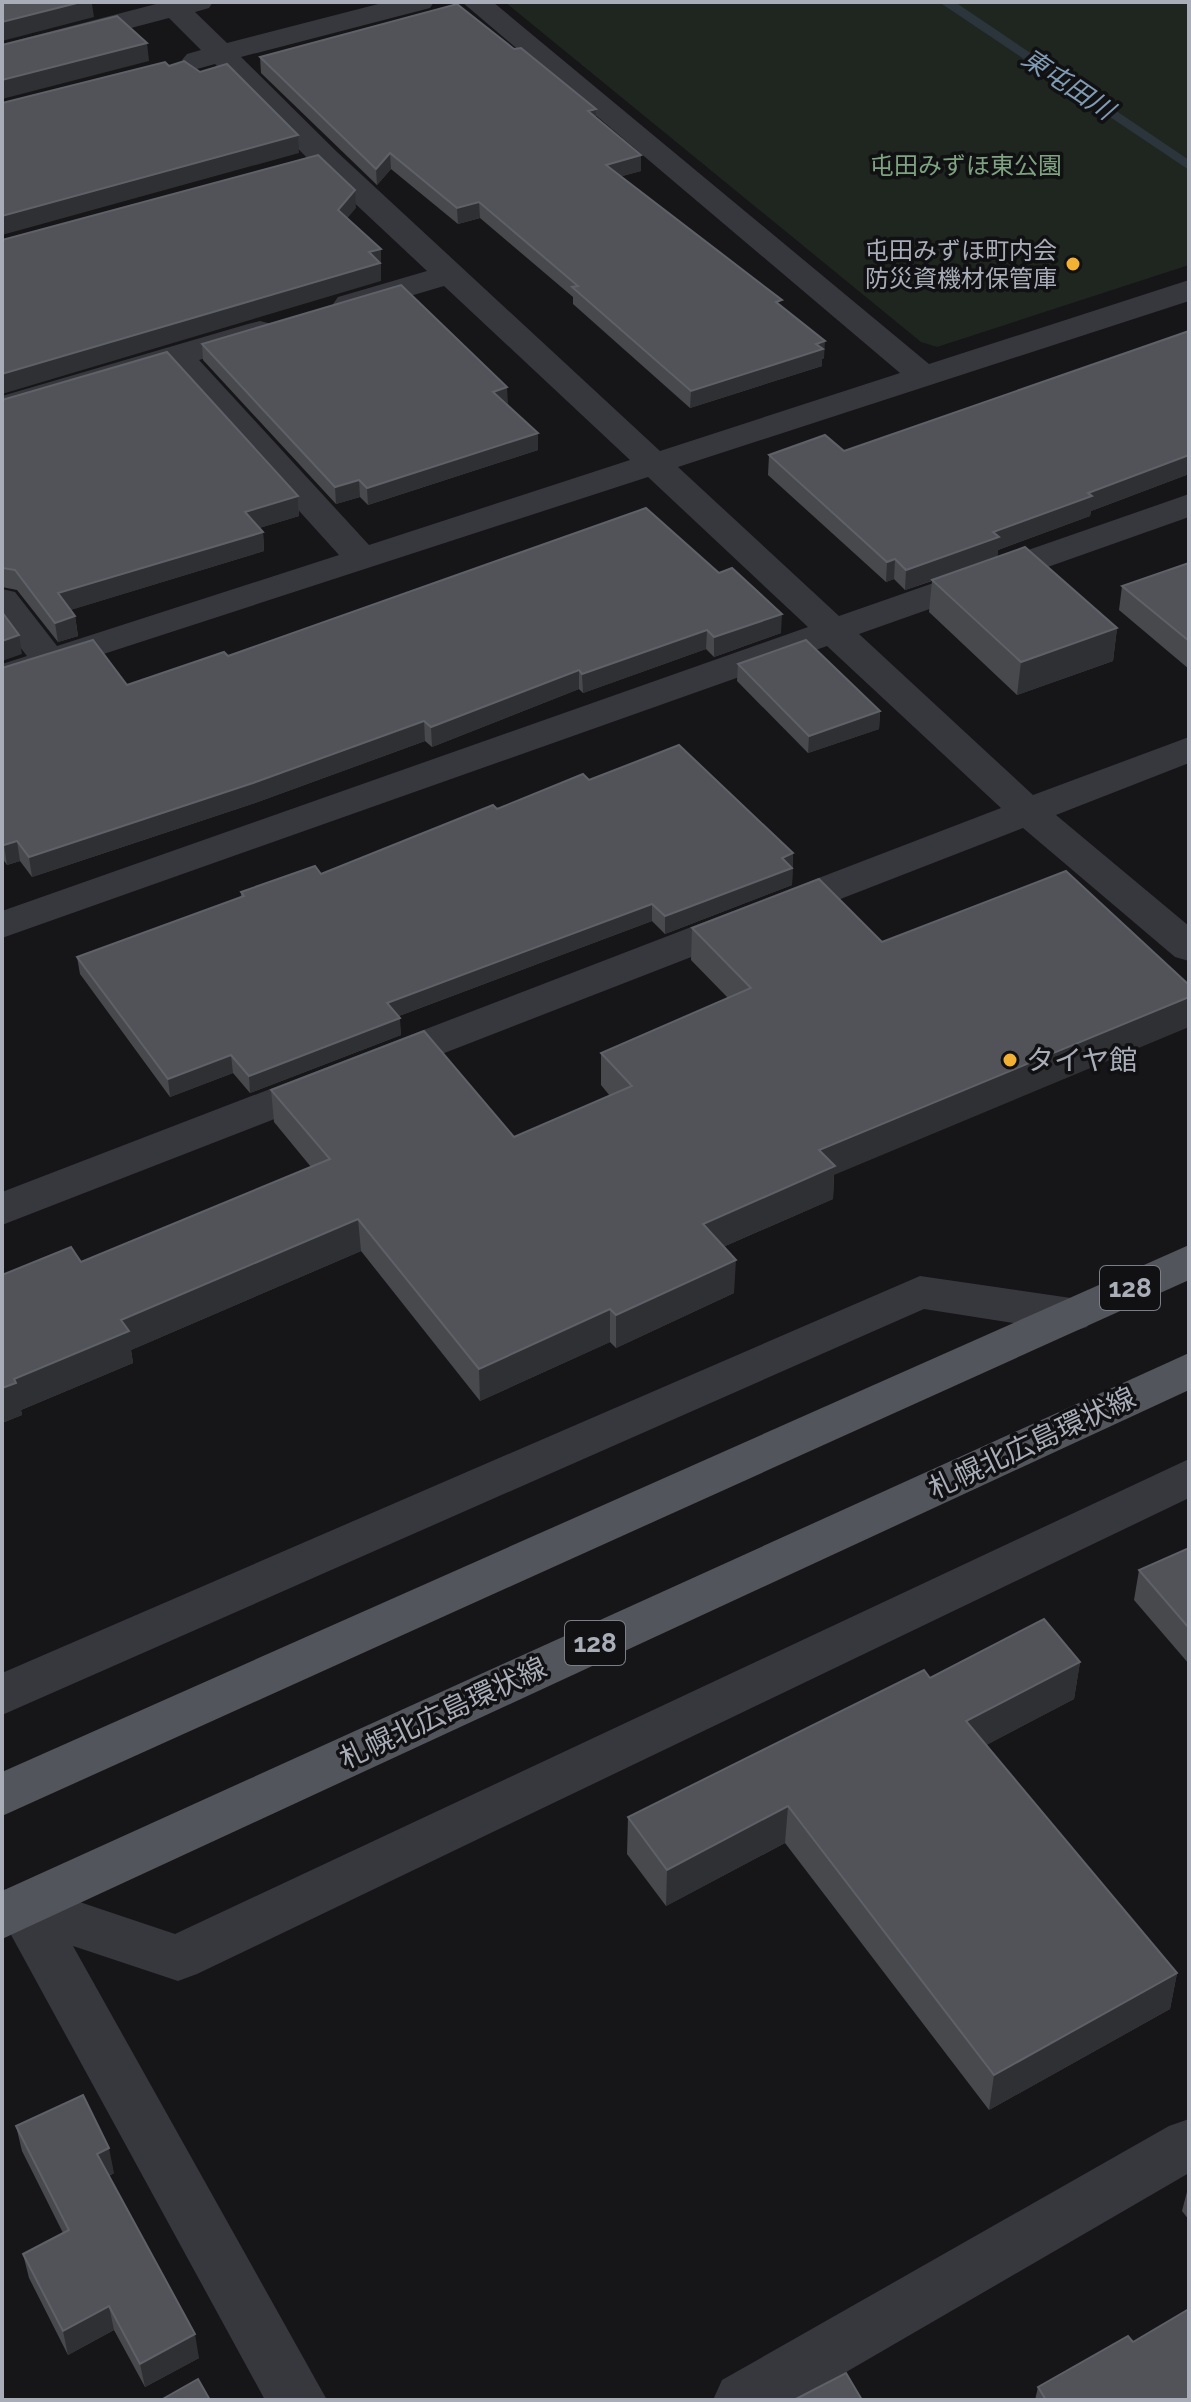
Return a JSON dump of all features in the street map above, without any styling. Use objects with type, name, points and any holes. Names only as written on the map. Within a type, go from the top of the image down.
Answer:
[{"type":"main road","name":"128","points":[[2,1795],[1189,1261]]},
{"type":"main road","name":"札幌北広島環状線","points":[[12,1911],[1189,1370]]},
{"type":"street","points":[[163,69],[420,2]]},
{"type":"street","points":[[476,2],[924,376]]},
{"type":"street","points":[[2,53],[181,4],[221,54],[326,159],[1027,811],[1189,948]]},
{"type":"street","points":[[292,168],[326,159]]},
{"type":"street","points":[[2,407],[450,274]]},
{"type":"street","points":[[2,676],[1189,290]]},
{"type":"street","points":[[177,356],[361,557]]},
{"type":"street","points":[[2,925],[1189,505]]},
{"type":"street","points":[[2,600],[49,660]]},
{"type":"street","points":[[2,1209],[1189,749]]},
{"type":"street","points":[[2,1695],[920,1292],[1071,1315]]},
{"type":"street","points":[[12,1911],[178,1958],[1189,1477]]},
{"type":"street","points":[[12,1911],[297,2400]]},
{"type":"street","points":[[743,2400],[1189,2144]]},
{"type":"green space","name":"屯田みずほ東公園","points":[[505,2],[1189,2],[1189,265],[937,347],[921,342]]},
{"type":"building","points":[[2,2],[81,2],[2,22]]},
{"type":"building","points":[[457,4],[514,49],[521,48],[596,109],[588,111],[641,155],[606,165],[782,300],[776,302],[825,341],[816,344],[823,349],[691,391],[572,287],[578,286],[479,202],[457,208],[390,153],[376,169],[260,57]]},
{"type":"building","points":[[117,16],[147,43],[2,80],[2,45]]},
{"type":"building","points":[[184,61],[200,72],[227,64],[298,135],[2,216],[2,103],[165,62],[169,66]]},
{"type":"building","points":[[318,155],[355,190],[338,210],[381,249],[369,252],[380,263],[2,374],[2,240]]},
{"type":"building","points":[[401,285],[507,387],[493,392],[538,433],[367,488],[359,480],[335,487],[202,344]]},
{"type":"building","points":[[1189,331],[1189,455],[1088,493],[1092,496],[993,532],[999,537],[906,570],[895,559],[887,562],[769,455],[825,435],[844,451]]},
{"type":"building","points":[[167,352],[298,496],[245,512],[263,532],[58,593],[75,616],[55,623],[15,570],[2,568],[2,400]]},
{"type":"building","points":[[646,508],[719,573],[732,568],[782,614],[714,637],[707,630],[582,674],[579,670],[431,727],[424,721],[253,783],[29,857],[17,841],[4,845],[2,842],[2,668],[93,640],[127,685],[224,652],[228,656]]},
{"type":"building","points":[[1025,547],[1117,628],[1021,662],[932,580]]},
{"type":"building","points":[[1189,563],[1189,641],[1122,586]]},
{"type":"building","points":[[2,612],[19,635],[2,641]]},
{"type":"building","points":[[806,640],[880,711],[809,736],[738,664]]},
{"type":"building","points":[[679,745],[793,853],[782,858],[792,868],[665,916],[652,904],[387,1003],[400,1018],[249,1076],[231,1055],[168,1079],[77,957],[244,896],[241,892],[315,866],[321,874],[493,805],[497,809],[583,774],[589,780]]},
{"type":"building","points":[[1066,871],[1189,985],[1189,997],[819,1150],[835,1166],[703,1224],[736,1260],[616,1315],[610,1309],[479,1369],[358,1219],[121,1320],[129,1331],[14,1379],[16,1383],[2,1388],[2,1275],[71,1247],[81,1262],[330,1159],[271,1090],[424,1031],[514,1137],[632,1086],[601,1053],[751,988],[692,928],[819,879],[882,942]]},
{"type":"building","points":[[1189,1548],[1189,1628],[1139,1570]]},
{"type":"building","points":[[1044,1619],[1080,1662],[966,1721],[1177,1973],[994,2075],[788,1806],[667,1870],[628,1817],[924,1670],[930,1678]]},
{"type":"building","points":[[83,2095],[109,2148],[97,2154],[195,2334],[140,2364],[109,2306],[63,2331],[23,2254],[69,2230],[16,2126]]},
{"type":"building","points":[[1189,2309],[1189,2400],[1046,2400],[1038,2387],[1128,2336],[1133,2342]]},
{"type":"building","points":[[846,2373],[862,2400],[794,2400]]},
{"type":"building","points":[[198,2379],[210,2400],[161,2400]]},
{"type":"waterway","name":"東屯田川","points":[[946,2],[1189,166]]},
{"type":"place","name":"屯田みずほ町内会 防災資機材保管庫","points":[[1073,264]]},
{"type":"place","name":"タイヤ館","points":[[1010,1060]]}]
